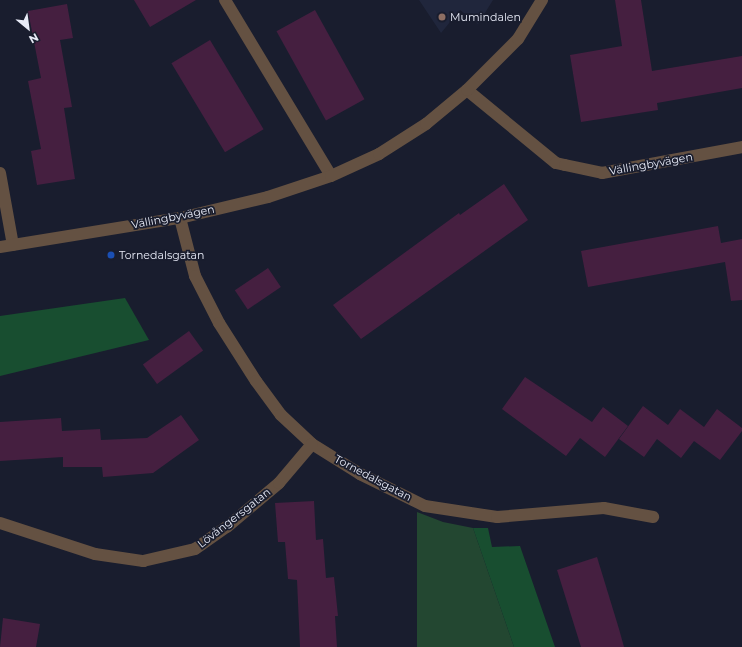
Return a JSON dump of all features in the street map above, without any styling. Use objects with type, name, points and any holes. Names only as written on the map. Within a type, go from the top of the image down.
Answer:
[{"type":"street","points":[[226,0],[330,176]]},
{"type":"street","name":"Vällingbyvägen","points":[[0,247],[180,218],[268,197],[330,176],[379,154],[426,124],[467,90],[518,39],[542,0]]},
{"type":"street","name":"Vällingbyvägen","points":[[467,90],[556,163],[602,173],[742,147]]},
{"type":"street","points":[[0,173],[12,245]]},
{"type":"street","name":"Tornedalsgatan","points":[[180,218],[195,276],[220,323],[256,381],[281,415],[312,444],[360,474],[425,506],[497,517],[604,508],[653,517]]},
{"type":"street","name":"Lövångersgatan","points":[[0,523],[95,554],[143,561],[195,549],[227,527],[279,483],[312,444]]},
{"type":"shaded area","name":"Mumindalen","points":[[419,0],[493,0],[478,24],[460,10],[441,33]]},
{"type":"green space","points":[[125,298],[149,340],[0,376],[0,316]]},
{"type":"green space","points":[[417,512],[443,522],[473,528],[514,647],[417,647]]},
{"type":"green space","points":[[473,528],[488,528],[492,547],[520,546],[555,647],[514,647]]},
{"type":"building","points":[[134,0],[196,0],[150,27]]},
{"type":"building","points":[[615,0],[641,0],[652,71],[742,56],[742,88],[657,103],[658,110],[581,122],[570,55],[622,46]]},
{"type":"building","points":[[67,4],[73,38],[60,40],[72,107],[64,108],[75,179],[37,185],[31,151],[41,149],[28,81],[41,78],[28,11]]},
{"type":"building","points":[[315,10],[364,99],[326,121],[277,31]]},
{"type":"building","points":[[210,40],[264,129],[225,152],[171,63]]},
{"type":"building","points":[[504,184],[528,220],[361,339],[333,305],[459,213],[460,215]]},
{"type":"building","points":[[718,226],[721,243],[742,239],[742,300],[731,301],[725,262],[588,287],[581,251]]},
{"type":"building","points":[[268,268],[281,287],[248,309],[235,290]]},
{"type":"building","points":[[189,331],[203,350],[157,384],[143,365]]},
{"type":"building","points":[[525,377],[592,422],[603,407],[628,426],[605,457],[580,438],[566,456],[502,409]]},
{"type":"building","points":[[643,406],[668,425],[680,409],[704,427],[717,409],[742,428],[742,431],[720,460],[694,441],[681,458],[657,439],[644,457],[619,439]]},
{"type":"building","points":[[181,415],[199,440],[153,473],[103,477],[102,467],[63,467],[63,457],[0,461],[0,422],[61,418],[62,431],[100,429],[101,440],[147,438]]},
{"type":"building","points":[[314,501],[316,540],[323,539],[326,578],[334,577],[338,616],[335,616],[337,647],[300,647],[297,580],[288,579],[285,542],[278,542],[275,503]]},
{"type":"building","points":[[597,557],[624,647],[581,647],[557,570]]},
{"type":"building","points":[[3,618],[40,624],[36,647],[0,647]]},
{"type":"place","name":"Mumindalen","points":[[442,17]]},
{"type":"place","name":"Tornedalsgatan","points":[[111,255]]}]
